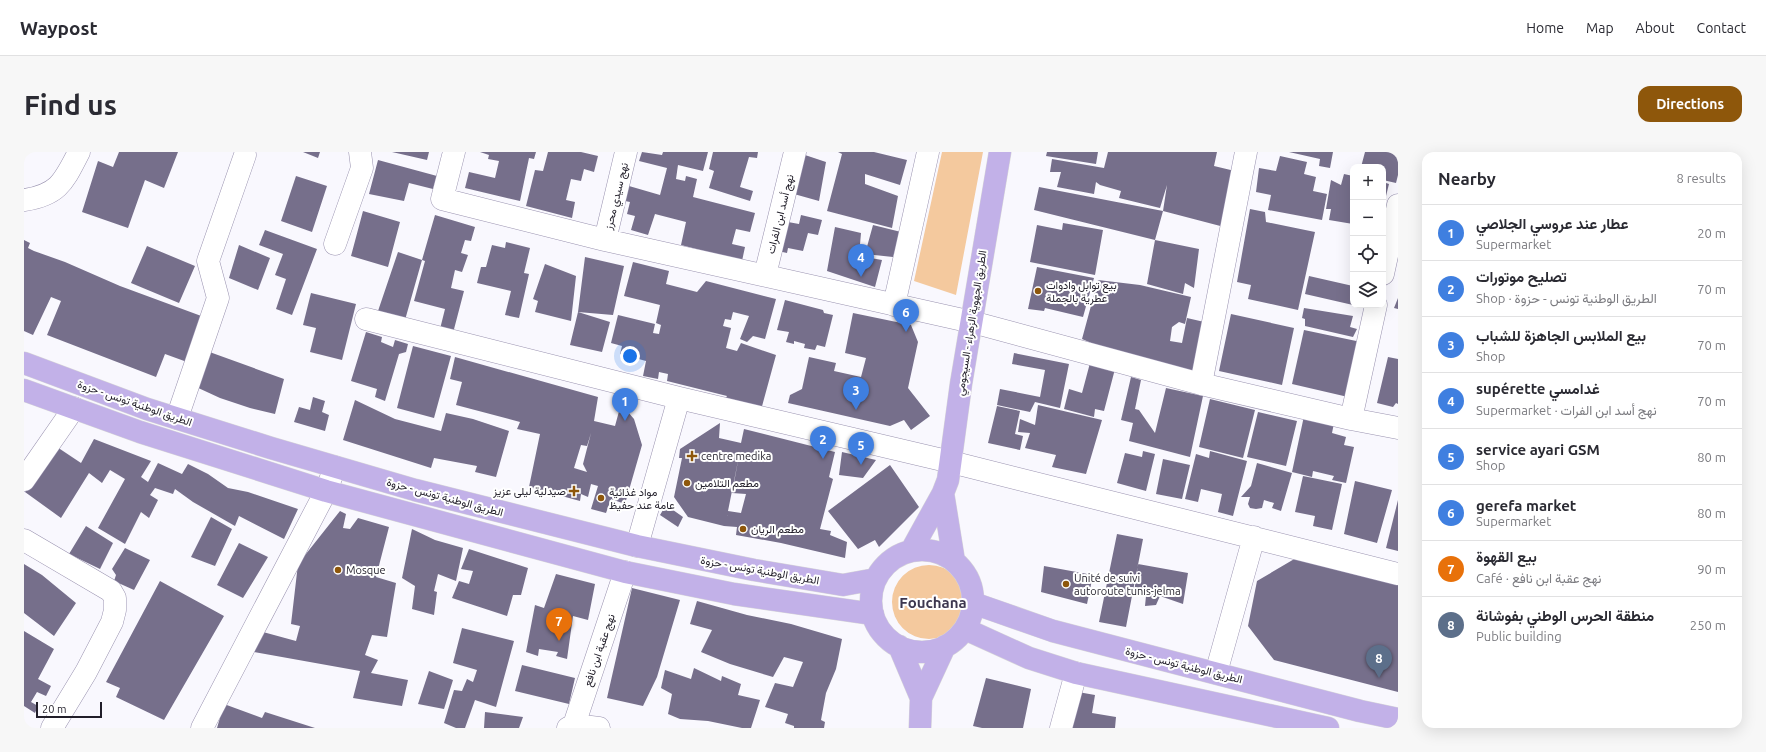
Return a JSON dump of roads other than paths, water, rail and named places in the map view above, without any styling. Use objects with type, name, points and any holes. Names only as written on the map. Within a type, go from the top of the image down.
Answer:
[{"type":"main road","name":"الطريق الجهوية الزهراء - السيجومي","points":[[912,551],[943,494],[948,480],[961,384],[1000,152]]},
{"type":"main road","name":"الطريق الوطنية تونس - حزوة","points":[[24,363],[147,409],[415,490],[637,546],[754,570],[843,585],[876,579]]},
{"type":"main road","points":[[24,390],[140,432],[326,491],[625,572],[734,594],[873,614]]},
{"type":"main road","name":"الطريق الجهوية الزهراء - السيجومي","points":[[943,494],[954,561]]},
{"type":"main road","points":[[926,550],[941,553],[954,561],[964,573],[971,587],[973,603],[970,616],[964,629],[956,639],[945,646],[930,651],[914,651],[899,646],[883,633],[873,614],[872,596],[876,579],[885,566],[897,556],[912,551],[926,550]]},
{"type":"main road","name":"الطريق الوطنية تونس - حزوة","points":[[973,603],[1053,631],[1360,711],[1398,719]]},
{"type":"main road","points":[[964,629],[1029,658],[1076,673],[1314,727]]},
{"type":"main road","points":[[899,646],[922,698]]},
{"type":"main road","points":[[920,728],[922,698],[945,646]]},
{"type":"street","points":[[24,200],[37,199],[54,191],[66,177],[79,152]]},
{"type":"street","points":[[335,244],[362,168],[360,152]]},
{"type":"street","points":[[454,152],[442,199],[605,240],[972,322],[1201,384],[1351,419],[1398,428]]},
{"type":"street","name":"نهج سيدي محرز","points":[[605,240],[626,152]]},
{"type":"street","name":"نهج أسد ابن الفرات","points":[[765,275],[795,152]]},
{"type":"street","points":[[894,304],[928,152]]},
{"type":"street","points":[[1201,384],[1246,152]]},
{"type":"street","points":[[177,418],[218,298],[208,261],[245,155]]},
{"type":"street","points":[[1383,272],[1398,205]]},
{"type":"street","points":[[1351,419],[1375,308]]},
{"type":"street","points":[[366,319],[679,398],[951,462],[1398,574]]},
{"type":"street","points":[[637,546],[679,398]]},
{"type":"street","points":[[24,480],[74,408]]},
{"type":"street","points":[[202,728],[326,491],[335,467]]},
{"type":"street","points":[[1216,673],[1254,537]]},
{"type":"street","points":[[24,540],[111,590],[115,598],[115,610],[112,622],[86,672],[52,728]]},
{"type":"street","name":"نهج عقبة ابن نافع","points":[[571,727],[625,572]]},
{"type":"street","points":[[1061,728],[1076,673]]},
{"type":"street","points":[[571,727],[599,728]]},
{"type":"place","name":"supérette غدامسي","points":[[861,277]]},
{"type":"place","name":"بيع توابل وادوات عطرية بالجملة","points":[[1038,291]]},
{"type":"place","name":"gerefa market","points":[[906,332]]},
{"type":"place","name":"بيع الملابس الجاهزة للشباب","points":[[856,410]]},
{"type":"place","name":"عطار عند عروسي الجلاصي","points":[[625,421]]},
{"type":"place","name":"centre medika","points":[[692,456]]},
{"type":"place","name":"تصليح موتورات","points":[[823,459]]},
{"type":"place","name":"service ayari GSM","points":[[861,465]]},
{"type":"place","name":"مطعم التلامين","points":[[687,483]]},
{"type":"place","name":"صيدلية ليلى عزيز","points":[[574,491]]},
{"type":"place","name":"مواد غذائية عامة عند حفيظ","points":[[601,498]]},
{"type":"place","name":"مطعم الريان","points":[[743,529]]},
{"type":"place","name":"Mosque","points":[[338,570]]},
{"type":"place","name":"Unité de suivi autoroute tunis-jelma","points":[[1066,584]]},
{"type":"place","name":"بيع القهوة","points":[[559,641]]},
{"type":"place","name":"منطقة الحرس الوطني بفوشانة","points":[[1379,678]]},
{"type":"district","name":"Fouchana","points":[[933,603]]}]
